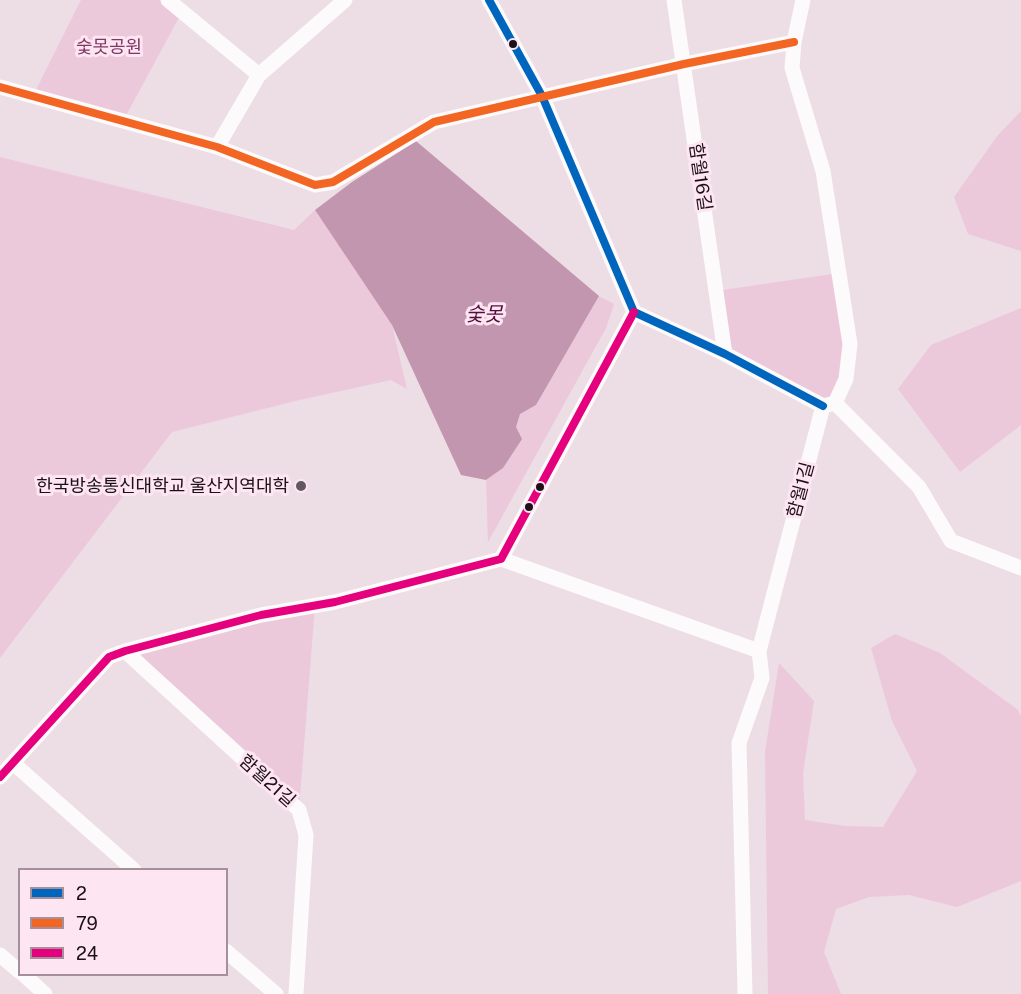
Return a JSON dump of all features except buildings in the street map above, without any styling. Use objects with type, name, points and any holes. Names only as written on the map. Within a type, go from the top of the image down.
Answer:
[{"type":"street","points":[[168,0],[259,75]]},
{"type":"street","points":[[217,147],[259,75],[345,0]]},
{"type":"street","points":[[489,0],[542,96],[634,312],[829,404],[919,487],[951,541],[1021,568]]},
{"type":"street","name":"함월16길","points":[[674,0],[725,354]]},
{"type":"street","name":"함월1길","points":[[745,994],[739,743],[762,678],[759,651],[829,404],[846,379],[850,344],[823,171],[792,68],[794,42],[803,0]]},
{"type":"street","points":[[0,87],[217,147],[315,185],[333,182],[434,122],[684,64],[794,42]]},
{"type":"street","points":[[501,559],[634,312]]},
{"type":"street","points":[[0,777],[109,657],[261,615],[335,602],[501,559],[759,651]]},
{"type":"street","name":"함월21길","points":[[125,651],[299,810],[306,835],[296,994]]},
{"type":"street","points":[[13,764],[132,868]]},
{"type":"street","points":[[228,953],[276,994]]},
{"type":"street","points":[[0,955],[18,970]]},
{"type":"street","points":[[24,976],[45,994]]},
{"type":"green space","name":"숯못공원","points":[[81,0],[168,0],[182,12],[123,121],[33,96]]},
{"type":"green space","points":[[1021,111],[1021,251],[968,234],[954,197],[998,135]]},
{"type":"green space","points":[[0,157],[294,230],[315,210],[392,325],[407,389],[391,380],[172,432],[0,658]]},
{"type":"green space","points":[[839,273],[850,344],[835,403],[725,354],[716,291]]},
{"type":"green space","points":[[599,296],[614,304],[606,328],[488,542],[486,480],[503,468],[520,414],[536,405]]},
{"type":"green space","points":[[1021,308],[1021,425],[960,472],[898,389],[931,345]]},
{"type":"green space","points":[[315,605],[299,810],[125,651]]},
{"type":"green space","points":[[895,634],[940,653],[1018,710],[1021,717],[1021,881],[957,907],[909,895],[869,897],[836,909],[824,952],[841,994],[768,994],[765,752],[779,663],[814,701],[803,773],[805,820],[845,826],[883,827],[917,771],[892,721],[871,648]]},
{"type":"water","name":"숯못","points":[[416,141],[599,296],[536,405],[520,414],[516,427],[522,439],[503,468],[486,480],[461,475],[392,325],[315,210],[352,182]]},
{"type":"transit line","name":"2","points":[[489,0],[542,96],[634,312],[725,354],[823,406]]},
{"type":"transit line","name":"79","points":[[0,87],[217,147],[315,185],[333,182],[434,122],[684,64],[794,42]]},
{"type":"transit line","name":"24","points":[[0,777],[109,657],[261,615],[335,602],[501,559],[634,312]]},
{"type":"place","name":"한국방송통신대학교 울산지역대학","points":[[301,486]]}]
